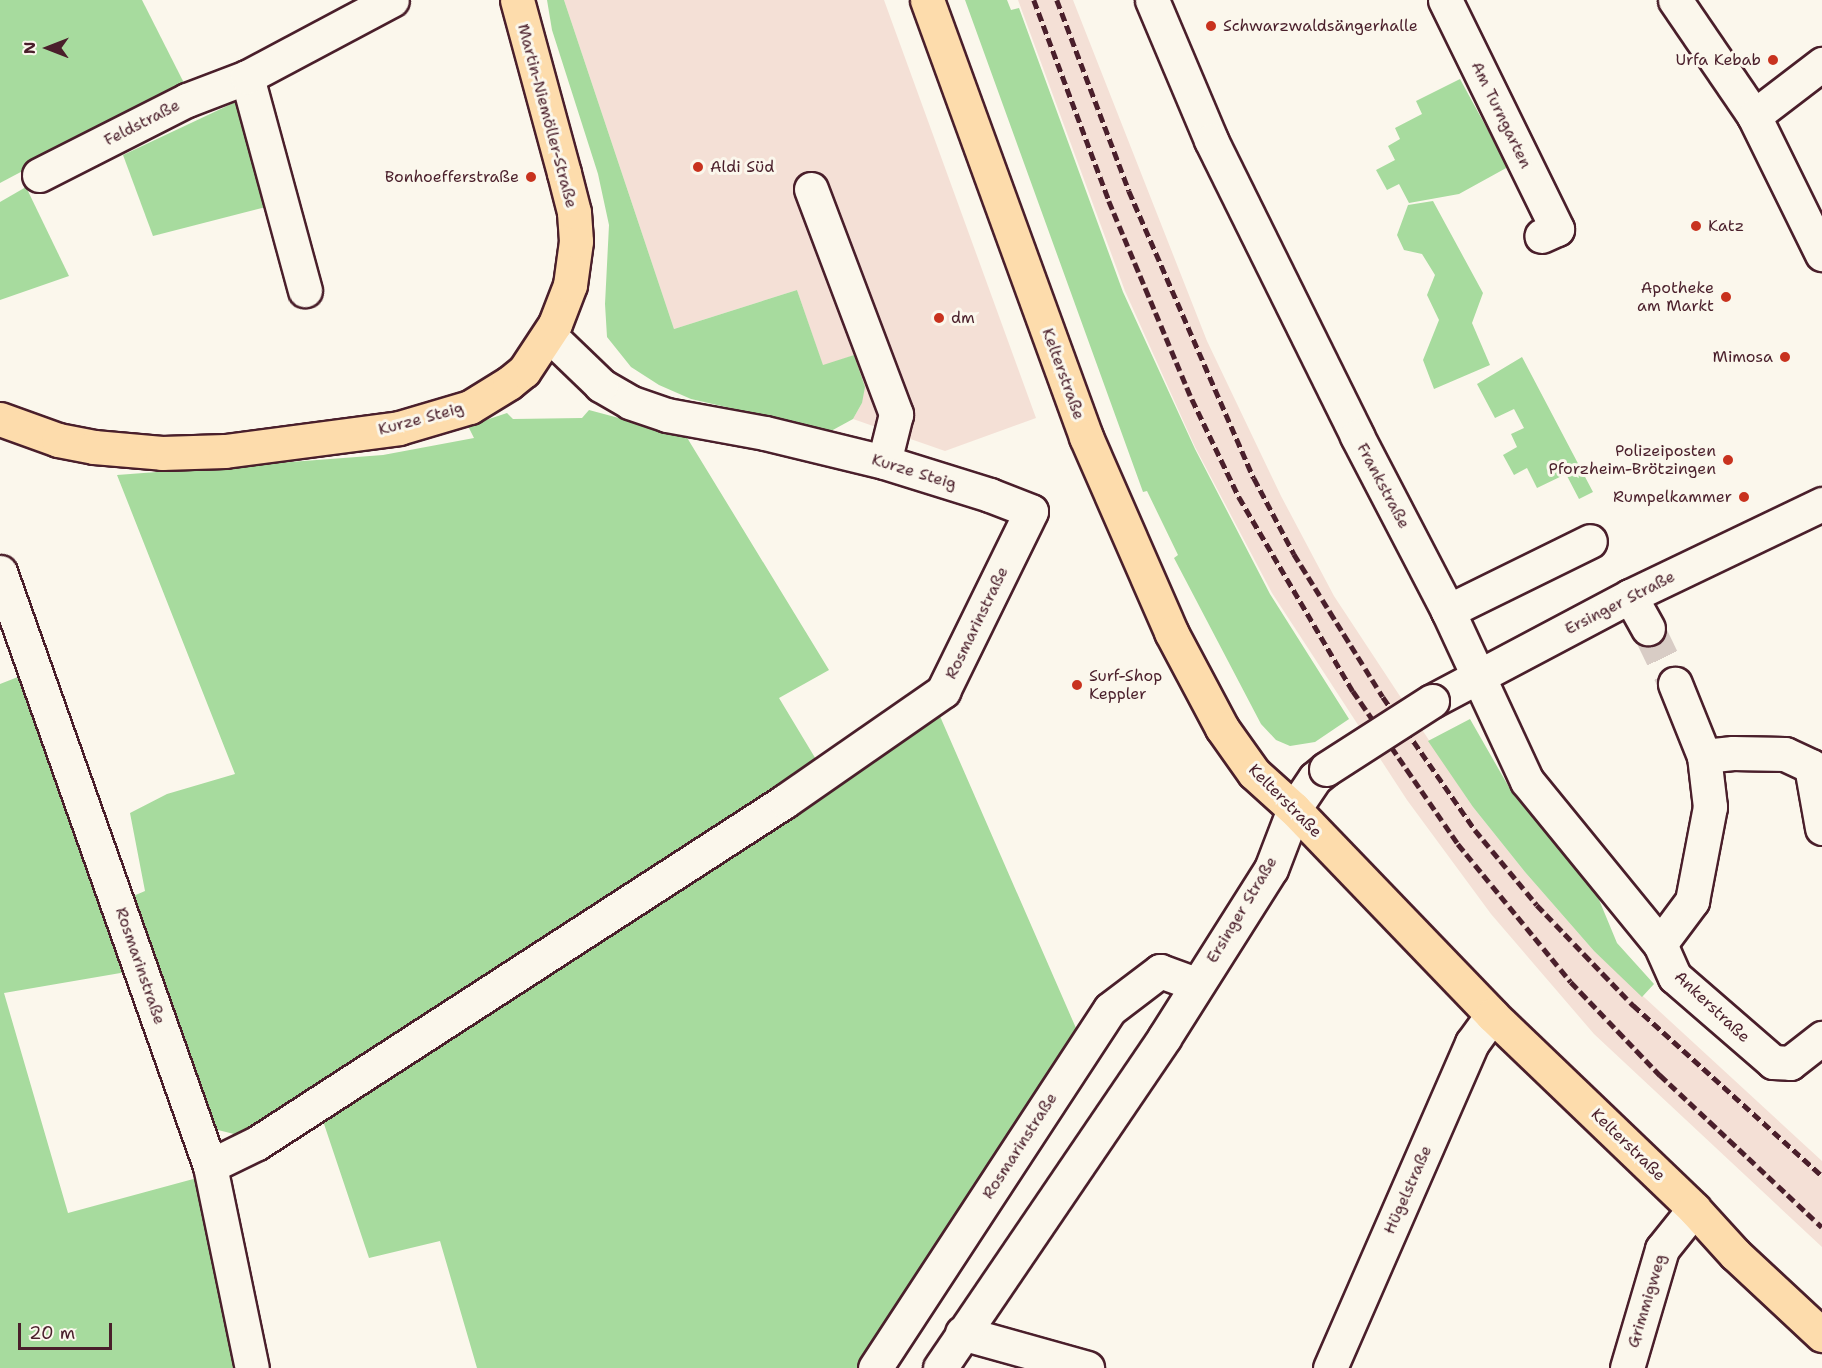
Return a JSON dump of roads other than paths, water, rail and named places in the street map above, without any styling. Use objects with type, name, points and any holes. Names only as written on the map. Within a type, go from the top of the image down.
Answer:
[{"type":"main road","name":"Martin-Niemöller-Straße","points":[[517,0],[574,212],[576,241],[574,265],[567,294],[549,335]]},
{"type":"main road","name":"Kelterstraße","points":[[932,5],[1086,437],[1137,559],[1171,632],[1222,728],[1254,773],[1294,809],[1492,1015],[1694,1209],[1735,1254],[1822,1335]]},
{"type":"main road","name":"Kurze Steig","points":[[0,419],[18,428],[58,440],[131,452],[225,450],[399,428],[470,407],[493,395],[524,371],[549,335]]},
{"type":"street","name":"Feldstraße","points":[[39,175],[187,100],[247,77],[392,0]]},
{"type":"street","name":"Frankstraße","points":[[1152,0],[1205,144],[1268,270],[1448,611],[1477,678],[1527,781],[1660,944]]},
{"type":"street","name":"Am Turngarten","points":[[1445,0],[1549,233]]},
{"type":"street","points":[[1675,0],[1754,116],[1822,254]]},
{"type":"street","points":[[1754,116],[1822,64]]},
{"type":"street","points":[[247,77],[305,290]]},
{"type":"street","points":[[811,189],[896,414],[884,462]]},
{"type":"street","name":"Kurze Steig","points":[[549,335],[601,385],[630,402],[667,415],[765,434],[884,462],[990,495],[1031,511]]},
{"type":"street","name":"Ersinger Straße","points":[[940,1368],[1164,1038],[1270,869],[1294,809],[1315,778],[1432,701],[1630,596],[1822,504]]},
{"type":"street","name":"Rosmarinstraße","points":[[210,1166],[257,1143],[785,801],[943,691],[1031,511]]},
{"type":"street","points":[[1448,611],[1590,541]]},
{"type":"street","name":"Rosmarinstraße","points":[[0,572],[210,1166],[252,1368]]},
{"type":"street","points":[[1630,596],[1647,628]]},
{"type":"street","points":[[1660,944],[1697,903],[1710,807],[1706,740],[1676,684]]},
{"type":"street","points":[[1706,740],[1733,753],[1785,754],[1811,766],[1822,828]]},
{"type":"street","name":"Ankerstraße","points":[[1660,944],[1676,977],[1773,1062],[1790,1063],[1822,1038]]},
{"type":"street","name":"Rosmarinstraße","points":[[875,1368],[1110,1009],[1160,971],[1196,984]]},
{"type":"street","name":"Hügelstraße","points":[[1330,1368],[1472,1043],[1492,1015]]},
{"type":"street","name":"Grimmigweg","points":[[1627,1368],[1662,1249],[1694,1209]]},
{"type":"street","points":[[962,1333],[1087,1368]]},
{"type":"tunnel","points":[[1648,628],[1675,684]]},
{"type":"railway","points":[[1034,0],[1109,201],[1192,399],[1239,497],[1353,691],[1458,844],[1571,982],[1660,1075],[1822,1227]]},
{"type":"railway","points":[[1057,0],[1129,191],[1254,478],[1294,554],[1383,697],[1475,830],[1537,905],[1633,1005],[1822,1176]]},
{"type":"place","name":"Schwarzwaldsängerhalle","points":[[1211,26]]},
{"type":"place","name":"Urfa Kebab","points":[[1773,60]]},
{"type":"place","name":"Aldi Süd","points":[[698,167]]},
{"type":"place","name":"Bonhoefferstraße","points":[[531,177]]},
{"type":"place","name":"Katz","points":[[1696,226]]},
{"type":"place","name":"Apotheke am Markt","points":[[1726,297]]},
{"type":"place","name":"dm","points":[[939,318]]},
{"type":"place","name":"Mimosa","points":[[1785,357]]},
{"type":"place","name":"Polizeiposten Pforzheim-Brötzingen","points":[[1728,460]]},
{"type":"place","name":"Rumpelkammer","points":[[1744,497]]},
{"type":"place","name":"Surf-Shop Keppler","points":[[1077,685]]}]
